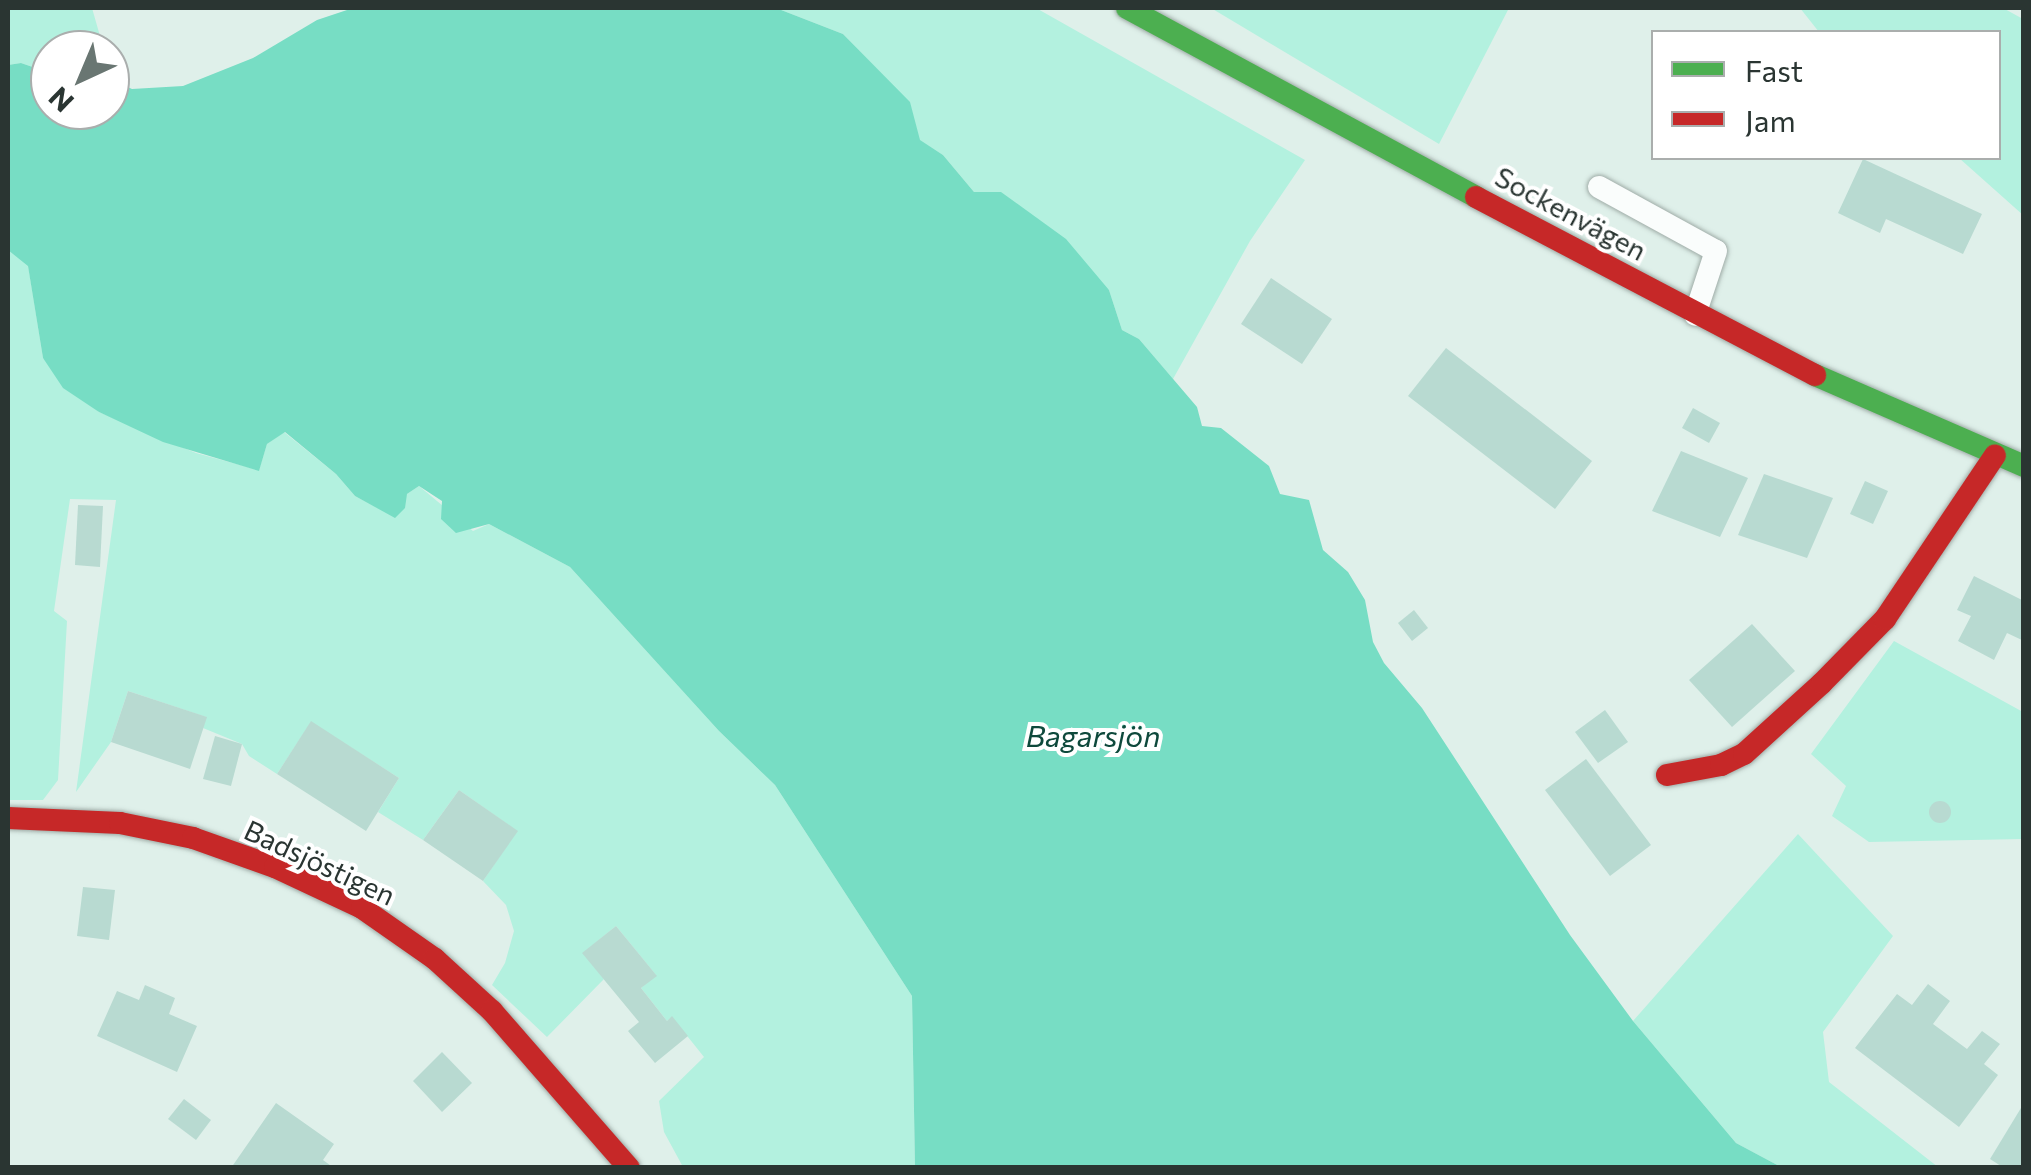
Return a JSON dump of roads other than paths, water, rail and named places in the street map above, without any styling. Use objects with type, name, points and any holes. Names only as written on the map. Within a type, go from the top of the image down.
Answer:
[{"type":"street","name":"Sockenvägen","points":[[1126,8],[1695,315],[1827,381],[2024,466]]},
{"type":"street","points":[[1668,775],[1721,765],[1744,754],[1822,683],[1885,619],[1995,455]]},
{"type":"street","name":"Badsjöstigen","points":[[8,818],[120,824],[194,838],[275,867],[362,908],[435,959],[492,1011],[629,1168]]},
{"type":"lane","points":[[1599,187],[1716,250],[1695,315]]},
{"type":"water","name":"Bagarsjön","points":[[353,8],[776,8],[843,34],[910,102],[920,140],[943,155],[974,192],[1001,192],[1066,239],[1109,290],[1122,330],[1139,339],[1197,407],[1202,426],[1221,428],[1269,466],[1280,494],[1309,500],[1323,550],[1348,572],[1365,600],[1373,642],[1384,663],[1422,708],[1570,935],[1633,1021],[1736,1143],[1781,1167],[915,1167],[912,996],[775,785],[719,731],[570,567],[489,524],[456,533],[441,519],[442,501],[419,486],[407,494],[405,508],[395,518],[355,496],[336,474],[285,432],[267,444],[259,471],[163,442],[99,412],[63,388],[43,358],[28,266],[8,250],[8,65],[30,66],[30,130],[130,130],[130,88],[183,86],[253,58],[317,20]]}]
